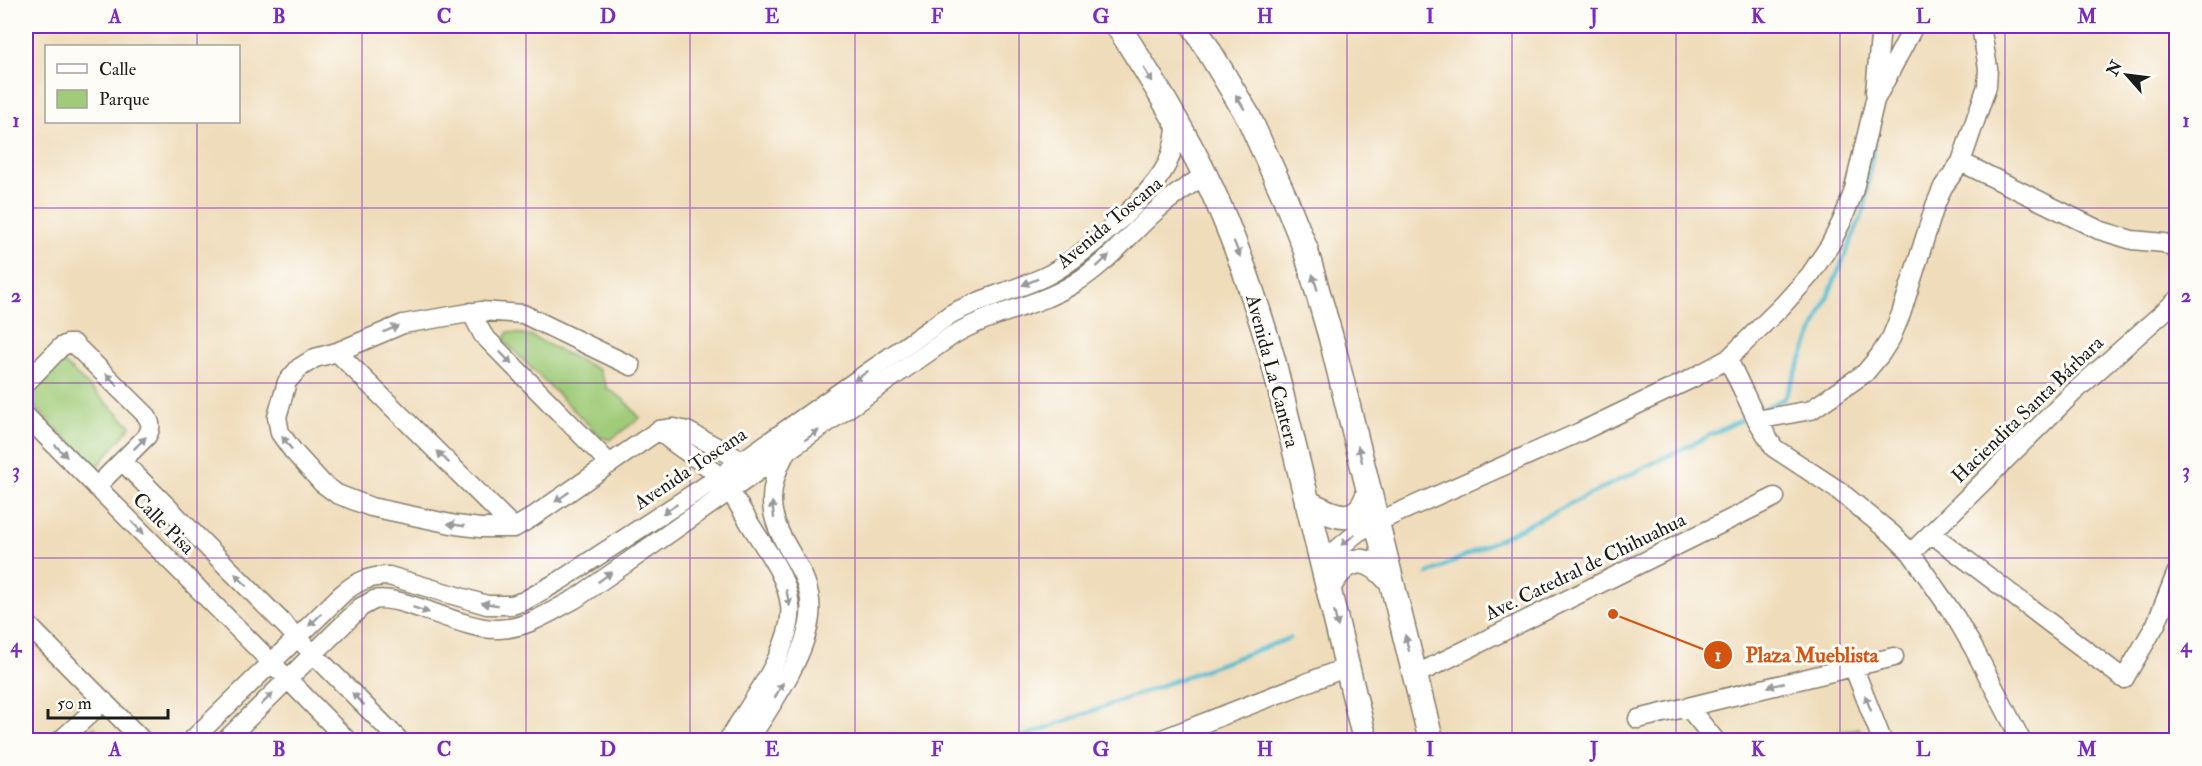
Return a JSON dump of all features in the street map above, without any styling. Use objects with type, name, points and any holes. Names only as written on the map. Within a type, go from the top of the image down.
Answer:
[{"type":"main road","name":"Avenida La Cantera","points":[[1118,26],[1177,122],[1205,175],[1237,248],[1259,310],[1274,360],[1365,741]]},
{"type":"main road","points":[[1194,26],[1248,116],[1305,248],[1319,295],[1415,675],[1435,736]]},
{"type":"main road","points":[[1307,502],[1334,515],[1344,517],[1356,514],[1365,505],[1369,492]]},
{"type":"main road","points":[[1328,588],[1336,574],[1346,565],[1356,561],[1368,562],[1380,568],[1392,583]]},
{"type":"street","points":[[1322,562],[1358,532],[1377,522],[1580,432],[1728,359],[1810,275],[1830,245],[1842,221],[1853,193],[1875,100],[1881,26]]},
{"type":"street","points":[[1875,100],[1914,26]]},
{"type":"street","points":[[1757,420],[1811,410],[1848,387],[1865,373],[1892,338],[1935,206],[1943,187],[1961,162],[1987,86],[1988,68],[1981,26]]},
{"type":"street","name":"Avenida Toscana","points":[[226,741],[361,607],[374,600],[388,600],[481,628],[498,630],[536,621],[575,599],[724,485],[742,461],[930,328],[958,310],[1044,277],[1070,262],[1142,197],[1166,167],[1172,152],[1177,122]]},
{"type":"street","points":[[1961,162],[2099,230],[2132,240],[2164,243],[2176,250]]},
{"type":"street","name":"Avenida Toscana","points":[[192,741],[297,637],[360,580],[378,576],[400,578],[487,605],[512,605],[524,601],[724,485],[785,454],[970,325],[1039,301],[1076,283],[1098,266],[1157,210],[1205,175]]},
{"type":"street","points":[[1142,197],[1157,210]]},
{"type":"street","points":[[982,299],[992,317]]},
{"type":"street","name":"Haciendita Santa Bárbara","points":[[1911,553],[2074,392],[2176,300]]},
{"type":"street","points":[[631,366],[523,314],[506,311],[471,312],[403,324],[337,352],[315,358],[298,368],[287,382],[277,417],[280,433],[293,451],[322,483],[337,494],[381,510],[480,528],[514,528],[531,519],[659,430],[674,428],[687,431],[742,461]]},
{"type":"street","points":[[471,312],[483,334],[610,464]]},
{"type":"street","points":[[26,383],[62,347],[74,344],[80,347],[146,415],[151,423],[147,436],[96,487]]},
{"type":"street","points":[[337,352],[514,528]]},
{"type":"street","points":[[1728,359],[1757,420],[1774,448],[1838,490],[1892,534],[1911,553],[1956,618],[2021,741]]},
{"type":"street","name":"Calle Pisa","points":[[26,416],[288,679],[346,741]]},
{"type":"street","points":[[659,430],[668,440],[704,462],[784,562],[802,574],[809,598],[810,615],[805,638],[793,665],[749,741]]},
{"type":"street","points":[[724,485],[739,475],[768,443]]},
{"type":"street","points":[[728,741],[786,640],[790,606],[771,499],[777,470],[785,454]]},
{"type":"street","name":"Calle Pisa","points":[[122,461],[399,741]]},
{"type":"street","name":"Ave. Catedral de Chihuahua","points":[[1415,675],[1775,497]]},
{"type":"street","points":[[1932,534],[2124,679],[2156,624],[2176,574]]},
{"type":"street","points":[[561,579],[575,599]]},
{"type":"street","points":[[524,601],[536,621]]},
{"type":"street","points":[[26,623],[142,741]]},
{"type":"street","points":[[1638,720],[1894,657]]},
{"type":"street","points":[[1853,666],[1882,741]]},
{"type":"street","points":[[1160,741],[1347,667]]},
{"type":"street","points":[[62,741],[104,701]]},
{"type":"street","points":[[1688,707],[1715,741]]},
{"type":"green space","points":[[508,332],[529,335],[599,370],[607,388],[623,399],[640,418],[610,440],[601,437],[504,341]]},
{"type":"green space","points":[[63,362],[131,426],[96,468],[26,398]]},
{"type":"green space","points":[[94,727],[108,740],[81,740]]},
{"type":"green space","points":[[1859,728],[1864,740],[1801,740]]},
{"type":"waterway","points":[[1888,43],[1891,26]]},
{"type":"waterway","points":[[1759,411],[1785,398],[1864,210],[1874,143]]},
{"type":"waterway","points":[[1428,574],[1751,415]]},
{"type":"waterway","points":[[1014,740],[1290,638]]},
{"type":"place","name":"Plaza Mueblista","points":[[1613,614]]}]
